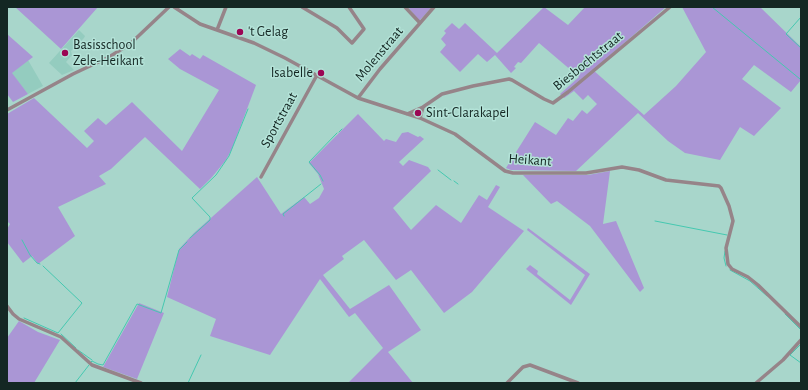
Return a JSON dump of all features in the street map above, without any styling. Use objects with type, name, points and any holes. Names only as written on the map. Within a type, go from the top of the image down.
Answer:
[{"type":"street","points":[[7,110],[130,44],[169,7]]},
{"type":"street","name":"Heikant","points":[[174,7],[200,24],[263,47],[358,98],[420,118],[455,134],[505,171],[513,173],[586,173],[622,167],[639,170],[666,180],[719,186],[729,206],[733,221],[726,248],[728,264],[732,269],[758,285],[801,326]]},
{"type":"street","points":[[217,30],[226,7]]},
{"type":"street","points":[[302,7],[338,28],[352,44],[364,29],[349,7]]},
{"type":"street","points":[[405,7],[420,24]]},
{"type":"street","name":"Molenstraat","points":[[358,98],[380,69],[434,7]]},
{"type":"street","name":"Biesbochtstraat","points":[[407,114],[423,107],[442,94],[477,85],[509,80],[512,80],[553,103],[670,7]]},
{"type":"street","name":"Sportstraat","points":[[260,177],[317,75]]},
{"type":"street","points":[[420,118],[423,107]]},
{"type":"street","points":[[7,306],[19,319],[61,337],[92,365],[141,383]]},
{"type":"street","points":[[756,383],[783,360],[801,340]]},
{"type":"street","points":[[507,383],[523,367],[530,364],[578,383]]},
{"type":"shaded area","points":[[15,7],[98,7],[61,49]]},
{"type":"shaded area","points":[[408,7],[432,7],[420,20],[418,20]]},
{"type":"shaded area","points":[[544,7],[568,25],[585,7],[666,7],[593,70],[644,115],[676,86],[706,52],[682,7],[760,7],[801,47],[801,80],[791,92],[754,65],[742,79],[781,108],[754,136],[740,127],[720,160],[685,153],[668,141],[638,113],[576,171],[511,170],[506,168],[535,122],[556,135],[568,118],[573,121],[582,110],[587,114],[597,104],[588,95],[583,100],[574,91],[564,98],[560,94],[579,77],[539,43],[521,63],[518,62],[514,67],[516,68],[511,73],[495,55],[487,62],[478,54],[460,72],[440,52],[446,45],[441,39],[446,33],[444,31],[452,23],[459,29],[465,23],[497,53]]},
{"type":"shaded area","name":"Basisschool Zele-Heikant","points":[[79,30],[85,36],[71,51],[72,55],[66,62],[74,70],[62,75],[49,63]]},
{"type":"shaded area","points":[[7,34],[33,57],[12,73],[28,94],[13,102],[7,94]]},
{"type":"shaded area","points":[[180,49],[190,56],[192,54],[200,59],[203,55],[256,85],[232,149],[226,160],[200,189],[145,137],[111,169],[99,176],[106,184],[58,207],[75,236],[38,264],[32,256],[23,263],[7,242],[7,229],[10,224],[7,221],[7,114],[34,98],[87,148],[94,141],[84,131],[98,118],[106,125],[132,102],[182,151],[219,90],[180,69],[168,59]]},
{"type":"shaded area","name":"Basisschool Zele-Heikant","points":[[28,60],[43,86],[28,94],[11,73]]},
{"type":"shaded area","points":[[358,114],[384,141],[386,139],[396,142],[402,133],[408,132],[424,139],[399,162],[403,166],[409,160],[428,167],[431,171],[393,208],[411,230],[436,205],[461,223],[479,195],[487,200],[496,185],[500,187],[488,207],[524,231],[472,292],[444,313],[411,270],[396,280],[364,240],[342,256],[344,259],[323,275],[350,309],[389,285],[421,330],[388,352],[413,383],[348,383],[383,348],[355,313],[349,317],[320,279],[270,355],[210,336],[216,319],[167,297],[179,249],[194,233],[257,177],[281,214],[304,197],[310,204],[319,198],[324,189],[318,174],[309,163]]},
{"type":"shaded area","points":[[610,171],[603,224],[616,221],[644,288],[640,292],[590,226],[557,201],[551,204],[523,175],[588,175]]},
{"type":"shaded area","points":[[528,228],[590,274],[571,305],[526,269],[530,265],[538,271],[537,274],[570,300],[585,275],[527,230]]},
{"type":"shaded area","points":[[139,303],[164,313],[137,379],[103,367]]},
{"type":"shaded area","points":[[19,321],[38,332],[60,340],[34,383],[7,383],[7,338]]},
{"type":"waterway","points":[[712,7],[800,79],[801,77]]},
{"type":"waterway","points":[[801,17],[786,34],[801,48]]},
{"type":"waterway","points":[[190,238],[210,220],[210,217],[192,198],[216,175],[229,156],[248,109]]},
{"type":"waterway","points":[[339,132],[342,129]]},
{"type":"waterway","points":[[323,181],[309,162],[337,133]]},
{"type":"waterway","points":[[438,170],[451,180]]},
{"type":"waterway","points":[[454,181],[458,184]]},
{"type":"waterway","points":[[284,216],[283,214],[321,184]]},
{"type":"waterway","points":[[655,221],[727,235]]},
{"type":"waterway","points":[[22,240],[30,255],[37,263],[40,264]]},
{"type":"waterway","points":[[91,362],[92,361],[103,365],[137,304],[161,313],[179,250],[187,242]]},
{"type":"waterway","points":[[725,251],[724,258],[726,266]]},
{"type":"waterway","points":[[24,318],[58,333],[82,303],[43,266]]},
{"type":"waterway","points":[[730,270],[750,281],[767,296]]},
{"type":"waterway","points":[[785,314],[801,330]]},
{"type":"waterway","points":[[61,334],[76,348]]},
{"type":"waterway","points":[[801,344],[790,355],[801,363]]},
{"type":"waterway","points":[[78,350],[92,360]]},
{"type":"waterway","points":[[188,383],[201,355]]},
{"type":"waterway","points":[[75,383],[89,365]]},
{"type":"place","name":"'t Gelag","points":[[240,32]]},
{"type":"place","name":"Basisschool Zele-Heikant","points":[[65,53]]},
{"type":"place","name":"Isabelle","points":[[321,73]]},
{"type":"place","name":"Sint-Clarakapel","points":[[418,113]]}]
